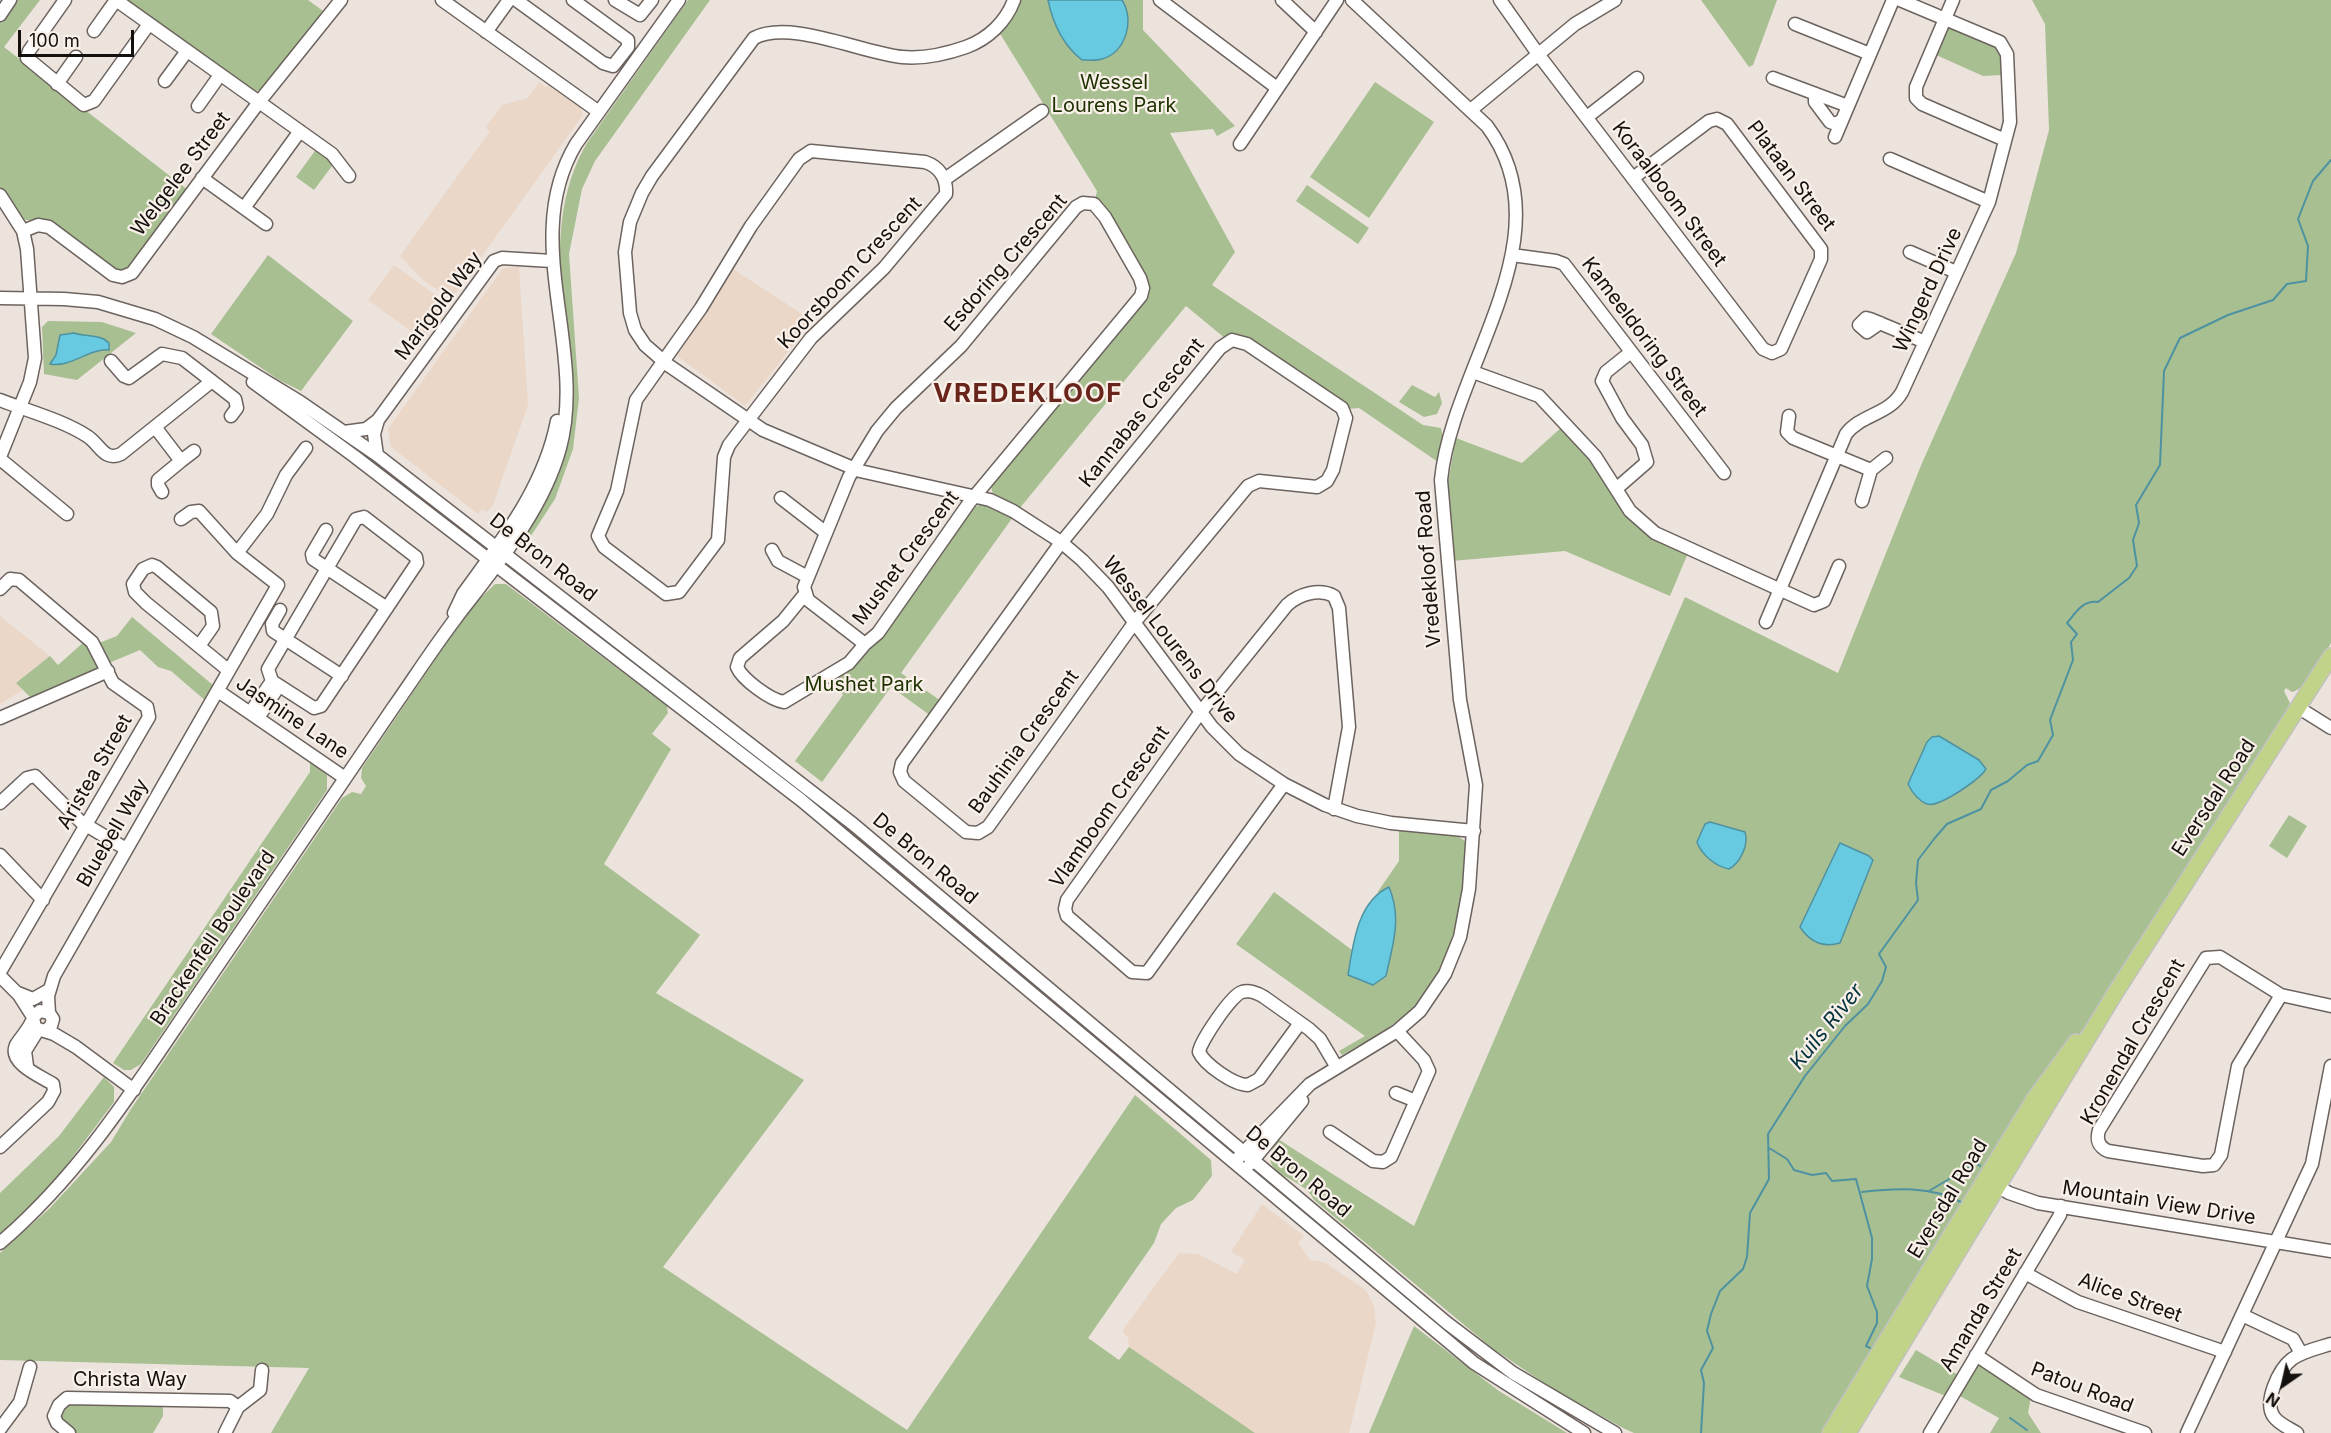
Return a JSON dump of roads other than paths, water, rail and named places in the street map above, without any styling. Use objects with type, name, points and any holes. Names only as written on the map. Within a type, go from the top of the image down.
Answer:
[{"type":"main road","name":"Eversdal Road","points":[[1830,1433],[2331,656]]},
{"type":"main road","name":"Eversdal Road","points":[[1848,1433],[1992,1183]]},
{"type":"street","points":[[0,15],[10,0]]},
{"type":"street","points":[[65,0],[27,56],[29,62],[84,105],[93,103],[149,24]]},
{"type":"street","points":[[94,31],[116,0],[332,154],[349,176]]},
{"type":"street","name":"Welgelee Street","points":[[23,231],[38,225],[49,227],[113,275],[125,276],[132,273],[259,102],[341,0]]},
{"type":"street","points":[[442,0],[599,112]]},
{"type":"street","points":[[486,32],[509,0]]},
{"type":"street","points":[[516,0],[603,63],[613,66],[628,46],[628,39],[573,0]]},
{"type":"street","points":[[615,0],[640,15],[652,0]]},
{"type":"street","name":"Brackenfell Boulevard","points":[[0,1243],[38,1209],[79,1165],[134,1090],[491,562],[545,487],[560,447],[564,426],[565,390],[556,273],[552,261],[551,213],[560,176],[576,144],[679,0]]},
{"type":"street","name":"Wessel Lourens Drive","points":[[1014,0],[1001,22],[983,39],[960,49],[927,56],[894,55],[786,33],[760,35],[750,41],[642,193],[630,222],[625,252],[632,322],[645,345],[663,361],[747,421],[854,468],[977,495],[1006,507],[1061,542],[1096,574],[1200,713],[1239,754],[1284,784],[1334,808],[1391,823],[1474,831]]},
{"type":"street","points":[[1160,0],[1277,88]]},
{"type":"street","points":[[1282,0],[1316,32]]},
{"type":"street","points":[[1240,144],[1337,0]]},
{"type":"street","name":"Vredekloof Road","points":[[1233,1163],[1310,1084],[1336,1066],[1397,1031],[1428,1002],[1454,955],[1469,889],[1476,784],[1460,700],[1441,490],[1447,448],[1504,288],[1513,254],[1515,208],[1511,174],[1494,135],[1472,109],[1352,0]]},
{"type":"street","name":"Koraalboom Street","points":[[1500,0],[1538,54],[1762,349],[1772,353]]},
{"type":"street","points":[[1472,109],[1584,17],[1615,0]]},
{"type":"street","points":[[1835,137],[1893,0]]},
{"type":"street","name":"Wingerd Drive","points":[[1766,622],[1836,456],[1851,427],[1890,407],[1898,399],[1989,202],[2010,122],[2005,48],[1996,39],[1900,0]]},
{"type":"street","points":[[1953,0],[1916,87],[1916,98],[1922,104],[2005,140]]},
{"type":"street","points":[[1794,24],[1870,54]]},
{"type":"street","points":[[165,81],[187,51]]},
{"type":"street","points":[[57,84],[76,57]]},
{"type":"street","points":[[198,106],[220,75]]},
{"type":"street","points":[[1587,117],[1637,78]]},
{"type":"street","points":[[1773,78],[1848,106]]},
{"type":"street","points":[[1820,96],[1817,96],[1815,102],[1830,122],[1836,124],[1842,120]]},
{"type":"street","points":[[663,361],[701,308],[751,226],[806,152],[821,151],[885,160],[925,162],[934,166],[945,178],[1042,111]]},
{"type":"street","name":"Plataan Street","points":[[1633,178],[1709,121],[1717,119],[1727,124],[1822,252],[1783,346],[1772,353]]},
{"type":"street","points":[[244,208],[300,131]]},
{"type":"street","points":[[1890,159],[1989,202]]},
{"type":"street","points":[[202,178],[266,224]]},
{"type":"street","name":"Koorsboom Crescent","points":[[663,361],[634,404],[617,491],[598,536],[604,547],[666,594],[680,592],[716,544],[724,457],[729,445],[811,338],[884,268],[942,201],[946,194],[945,178]]},
{"type":"street","points":[[0,195],[23,231],[27,249],[35,358],[30,382],[0,458],[67,514]]},
{"type":"street","name":"Esdoring Crescent","points":[[854,468],[887,418],[961,346],[1076,207],[1083,203],[1090,203],[1097,206],[1105,218],[1140,278],[1142,292],[977,495]]},
{"type":"street","points":[[1910,252],[1956,272]]},
{"type":"street","name":"Kameeldoring Street","points":[[1513,254],[1564,264],[1724,473]]},
{"type":"street","name":"Marigold Way","points":[[378,420],[494,261],[502,258],[552,261]]},
{"type":"street","name":"De Bron Road","points":[[0,298],[64,298],[139,312],[193,337],[377,455],[853,824],[1487,1354],[1548,1395],[1615,1433]]},
{"type":"street","points":[[1880,324],[1925,342]]},
{"type":"street","name":"De Bron Road","points":[[193,337],[354,456],[801,800],[1474,1363],[1584,1433]]},
{"type":"street","name":"Kannabas Crescent","points":[[1061,542],[1226,343],[1232,340],[1247,344],[1342,408],[1346,418],[1333,470],[1327,481],[1310,487],[1263,481],[1252,483],[1134,623]]},
{"type":"street","points":[[1616,489],[1647,462],[1642,445],[1622,418],[1602,379],[1606,372],[1631,352]]},
{"type":"street","points":[[111,361],[124,376],[131,377],[160,356],[169,353],[182,358],[237,402],[237,410],[231,416]]},
{"type":"street","points":[[1473,372],[1539,396],[1595,456],[1636,517],[1663,538],[1812,604],[1819,604],[1825,599],[1839,566]]},
{"type":"street","points":[[0,400],[87,436],[104,454],[111,456],[121,454],[212,381]]},
{"type":"street","points":[[1790,416],[1787,432],[1793,438],[1871,470]]},
{"type":"street","points":[[344,432],[360,431],[378,420]]},
{"type":"street","points":[[377,455],[374,435],[378,420]]},
{"type":"street","points":[[155,427],[181,461]]},
{"type":"street","points":[[181,519],[191,512],[199,511],[237,553],[267,514],[286,475],[306,448]]},
{"type":"street","points":[[162,492],[158,480],[194,451]]},
{"type":"street","points":[[1862,501],[1871,470],[1886,458]]},
{"type":"street","points":[[854,468],[806,576],[805,594],[783,621],[740,658],[737,667],[742,674],[775,699],[784,702],[849,663],[865,644]]},
{"type":"street","name":"Mushet Crescent","points":[[805,594],[808,600],[865,644],[878,633],[977,495]]},
{"type":"street","points":[[781,498],[825,532]]},
{"type":"street","points":[[364,517],[417,560],[387,608],[318,709],[275,684],[268,669],[356,519],[364,517]]},
{"type":"street","points":[[326,530],[311,556],[387,608]]},
{"type":"street","name":"Bauhinia Crescent","points":[[1061,542],[902,763],[900,772],[904,781],[963,830],[974,833],[985,830],[1134,623]]},
{"type":"street","points":[[772,550],[778,561],[806,576]]},
{"type":"street","name":"Bluebell Way","points":[[49,993],[54,976],[278,585],[237,553]]},
{"type":"street","points":[[199,646],[213,626],[211,612],[157,567],[152,565],[143,569],[133,585],[135,592],[199,646],[228,670]]},
{"type":"street","name":"Aristea Street","points":[[0,589],[10,579],[21,582],[92,642],[118,688],[147,707],[149,717],[0,974]]},
{"type":"street","points":[[1200,713],[1293,600],[1320,593],[1334,596],[1339,608],[1349,727],[1334,808]]},
{"type":"street","points":[[280,610],[271,628],[342,676]]},
{"type":"street","points":[[0,718],[108,671]]},
{"type":"street","points":[[254,716],[275,684]]},
{"type":"street","name":"Jasmine Lane","points":[[218,691],[345,778]]},
{"type":"street","points":[[2299,708],[2331,728]]},
{"type":"street","name":"Vlamboom Crescent","points":[[1200,713],[1066,903],[1065,913],[1069,919],[1123,964],[1138,974],[1147,974],[1284,784]]},
{"type":"street","points":[[0,803],[27,778],[35,777],[86,826],[126,849]]},
{"type":"street","points":[[0,855],[43,900]]},
{"type":"street","name":"Kronendal Crescent","points":[[2281,995],[2238,1066],[2222,1155],[2216,1163],[2203,1167],[2108,1151],[2100,1146],[2097,1140],[2099,1130],[2206,958],[2213,956],[2223,958],[2281,995],[2331,1006]]},
{"type":"street","points":[[0,974],[41,1019],[134,1090]]},
{"type":"street","points":[[1300,1023],[1258,1079],[1248,1085],[1240,1084],[1209,1064],[1200,1052],[1202,1042],[1234,997],[1242,992],[1260,995],[1300,1023],[1320,1039],[1336,1066]]},
{"type":"street","points":[[16,993],[33,999],[49,993]]},
{"type":"street","points":[[0,1147],[48,1102],[54,1091],[52,1084],[27,1066],[25,1051],[41,1019],[49,993]]},
{"type":"street","points":[[1330,1132],[1373,1161],[1383,1162],[1395,1151],[1428,1075],[1428,1066],[1397,1031]]},
{"type":"street","points":[[2187,1433],[2314,1158],[2331,1065]]},
{"type":"street","name":"Vredekloof Road","points":[[1244,1172],[1324,1075]]},
{"type":"street","points":[[1396,1093],[1416,1101]]},
{"type":"street","name":"Mountain View Drive","points":[[1992,1183],[2038,1203],[2331,1251]]},
{"type":"street","name":"Amanda Street","points":[[1930,1433],[2060,1215],[2061,1206]]},
{"type":"street","name":"Alice Street","points":[[2025,1273],[2078,1302],[2225,1352]]},
{"type":"street","points":[[2242,1315],[2293,1339],[2301,1353]]},
{"type":"street","points":[[2297,1433],[2275,1419],[2270,1402],[2284,1368],[2301,1353],[2331,1344]]},
{"type":"street","name":"Patou Road","points":[[1976,1355],[2036,1395],[2145,1433]]},
{"type":"street","points":[[0,1429],[20,1402],[30,1367]]},
{"type":"street","points":[[225,1433],[238,1407],[258,1394],[263,1382],[262,1370]]},
{"type":"street","name":"Christa Way","points":[[69,1433],[57,1423],[54,1416],[59,1405],[66,1398],[230,1401],[238,1407]]},
{"type":"water","points":[[1048,0],[1122,0],[1126,8],[1128,26],[1122,43],[1117,50],[1102,59],[1082,60],[1069,48],[1060,33]]},
{"type":"water","points":[[74,333],[102,338],[109,343],[109,350],[94,352],[65,363],[50,364],[56,355],[60,335]]},
{"type":"water","points":[[1939,736],[1979,760],[1986,769],[1959,792],[1940,802],[1927,804],[1916,796],[1908,784],[1927,742],[1932,737]]},
{"type":"water","points":[[1710,822],[1745,832],[1746,842],[1743,853],[1737,863],[1729,869],[1719,866],[1710,859],[1697,842],[1705,824]]},
{"type":"water","points":[[1840,843],[1873,860],[1840,943],[1828,945],[1808,937],[1800,927]]},
{"type":"water","points":[[1389,887],[1395,909],[1395,931],[1386,976],[1373,985],[1348,975],[1358,925],[1363,914],[1378,894]]},
{"type":"waterway","name":"Kuils River","points":[[1701,1433],[1704,1383],[1701,1370],[1713,1348],[1707,1331],[1720,1291],[1743,1269],[1747,1257],[1750,1213],[1769,1179],[1768,1134],[1805,1076],[1845,1026],[1868,1004],[1882,981],[1886,967],[1879,954],[1918,900],[1916,883],[1918,860],[1947,824],[1981,809],[1991,790],[2008,781],[2027,765],[2038,761],[2053,735],[2050,720],[2073,660],[2071,642],[2077,634],[2067,623],[2084,605],[2098,602],[2129,578],[2137,566],[2133,540],[2139,523],[2136,505],[2160,465],[2164,371],[2180,338],[2228,315],[2273,300],[2287,284],[2306,281],[2308,246],[2298,219],[2313,181],[2331,160]]},
{"type":"waterway","points":[[1769,1148],[1787,1159],[1794,1170],[1812,1175],[1826,1173],[1832,1181],[1856,1179],[1872,1238],[1872,1259],[1867,1286],[1877,1312],[1877,1323],[1866,1346],[1870,1348]]},
{"type":"waterway","points":[[1929,1191],[1976,1163],[1980,1166]]},
{"type":"waterway","points":[[1862,1192],[1913,1189],[1938,1193],[1961,1202]]},
{"type":"waterway","points":[[2010,1418],[2027,1430]]},
{"type":"district","name":"VREDEKLOOF","points":[[1028,394]]},
{"type":"park label","name":"Wessel Lourens Park","points":[[1114,94]]},
{"type":"park label","name":"Mushet Park","points":[[864,685]]}]
